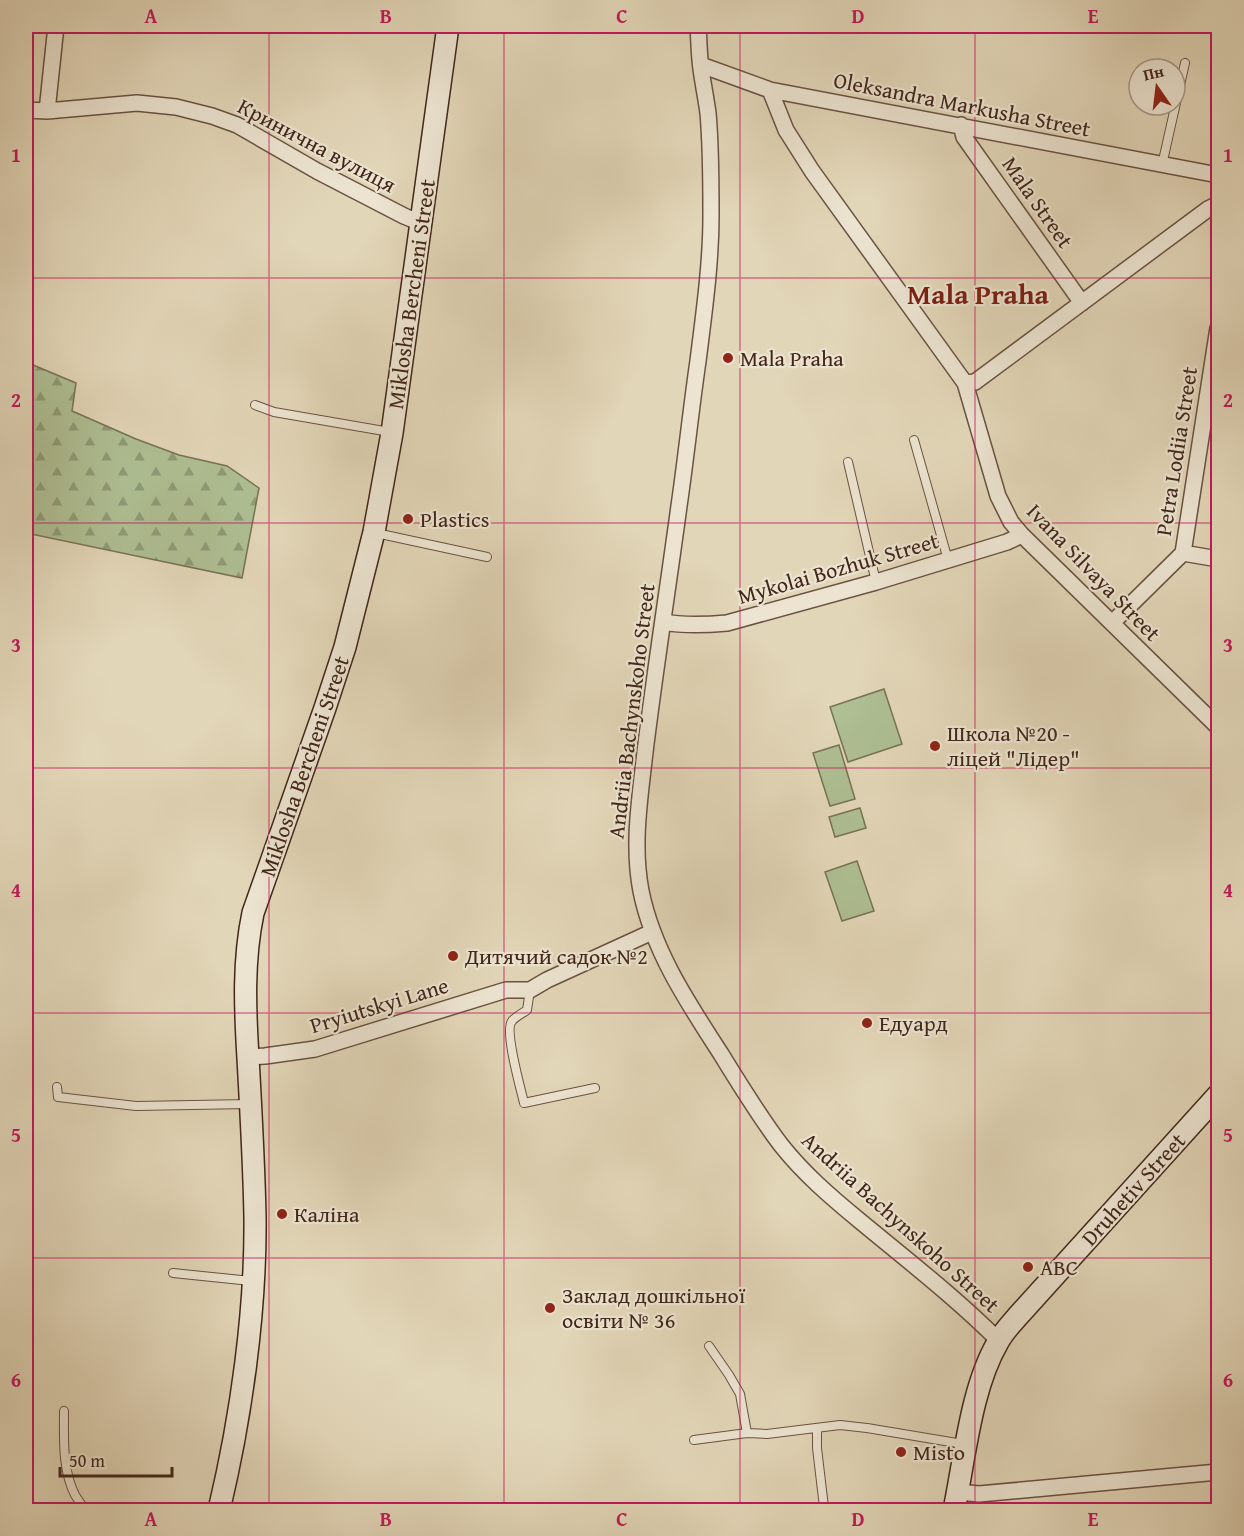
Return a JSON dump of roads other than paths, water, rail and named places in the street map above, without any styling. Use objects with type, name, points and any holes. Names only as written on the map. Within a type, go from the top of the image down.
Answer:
[{"type":"street","points":[[47,111],[56,26]]},
{"type":"street","name":"Miklosha Bercheni Street","points":[[219,1510],[242,1386],[253,1281],[255,1218],[245,986],[247,947],[253,913],[342,657],[375,532],[392,433],[448,26]]},
{"type":"street","name":"Andriia Bachynskoho Street","points":[[698,26],[708,113],[711,220],[703,318],[651,705],[636,843],[645,911],[668,967],[702,1025],[783,1148],[809,1177],[939,1285],[999,1341]]},
{"type":"street","name":"Oleksandra Markusha Street","points":[[701,65],[770,90],[1218,175]]},
{"type":"street","name":"Ivana Silvaya Street","points":[[770,90],[786,130],[812,171],[965,383],[999,496],[1011,522],[1218,727]]},
{"type":"street","name":"Кринична вулиця","points":[[26,110],[47,111],[137,103],[212,116],[237,125],[317,171],[421,223]]},
{"type":"street","name":"Mala Street","points":[[961,125],[964,137],[1082,303]]},
{"type":"street","points":[[965,383],[975,382],[1208,209],[1218,204]]},
{"type":"street","name":"Petra Lodiia Street","points":[[1112,622],[1183,553],[1218,328]]},
{"type":"street","name":"Mykolai Bozhuk Street","points":[[663,622],[680,625],[727,623],[876,582],[1007,542],[1022,535]]},
{"type":"street","points":[[1183,553],[1218,559]]},
{"type":"street","name":"Pryiutskyi Lane","points":[[248,1057],[315,1049],[506,990],[530,990],[652,932]]},
{"type":"street","name":"Druhetiv Street","points":[[956,1501],[977,1396],[986,1368],[999,1341],[1018,1316],[1218,1095]]},
{"type":"street","points":[[956,1501],[979,1494],[1218,1472]]},
{"type":"lane","points":[[1162,165],[1173,117]]},
{"type":"lane","points":[[255,405],[274,412],[392,433]]},
{"type":"lane","points":[[914,440],[948,560]]},
{"type":"lane","points":[[848,462],[876,582]]},
{"type":"lane","points":[[375,532],[487,557]]},
{"type":"lane","points":[[530,990],[527,1010],[511,1021],[508,1028],[525,1103],[595,1088]]},
{"type":"lane","points":[[57,1087],[58,1097],[136,1106],[251,1104]]},
{"type":"lane","points":[[173,1273],[253,1281]]},
{"type":"lane","points":[[709,1346],[740,1394],[747,1433]]},
{"type":"lane","points":[[64,1411],[64,1454],[68,1475],[75,1494],[85,1510]]},
{"type":"lane","points":[[694,1440],[840,1425],[967,1444]]},
{"type":"lane","points":[[818,1428],[817,1448],[824,1507]]},
{"type":"place","name":"Mala Praha","points":[[728,358]]},
{"type":"place","name":"Plastics","points":[[408,519]]},
{"type":"place","name":"Школа №20 - ліцей \"Лідер\"","points":[[935,746]]},
{"type":"place","name":"Дитячий садок №2","points":[[453,956]]},
{"type":"place","name":"Едуард","points":[[867,1023]]},
{"type":"place","name":"Калiна","points":[[282,1214]]},
{"type":"place","name":"АВС","points":[[1028,1267]]},
{"type":"place","name":"Заклад дошкільної освіти № 36","points":[[550,1308]]},
{"type":"place","name":"Misto","points":[[901,1452]]},
{"type":"district","name":"Mala Praha","points":[[978,293]]}]
